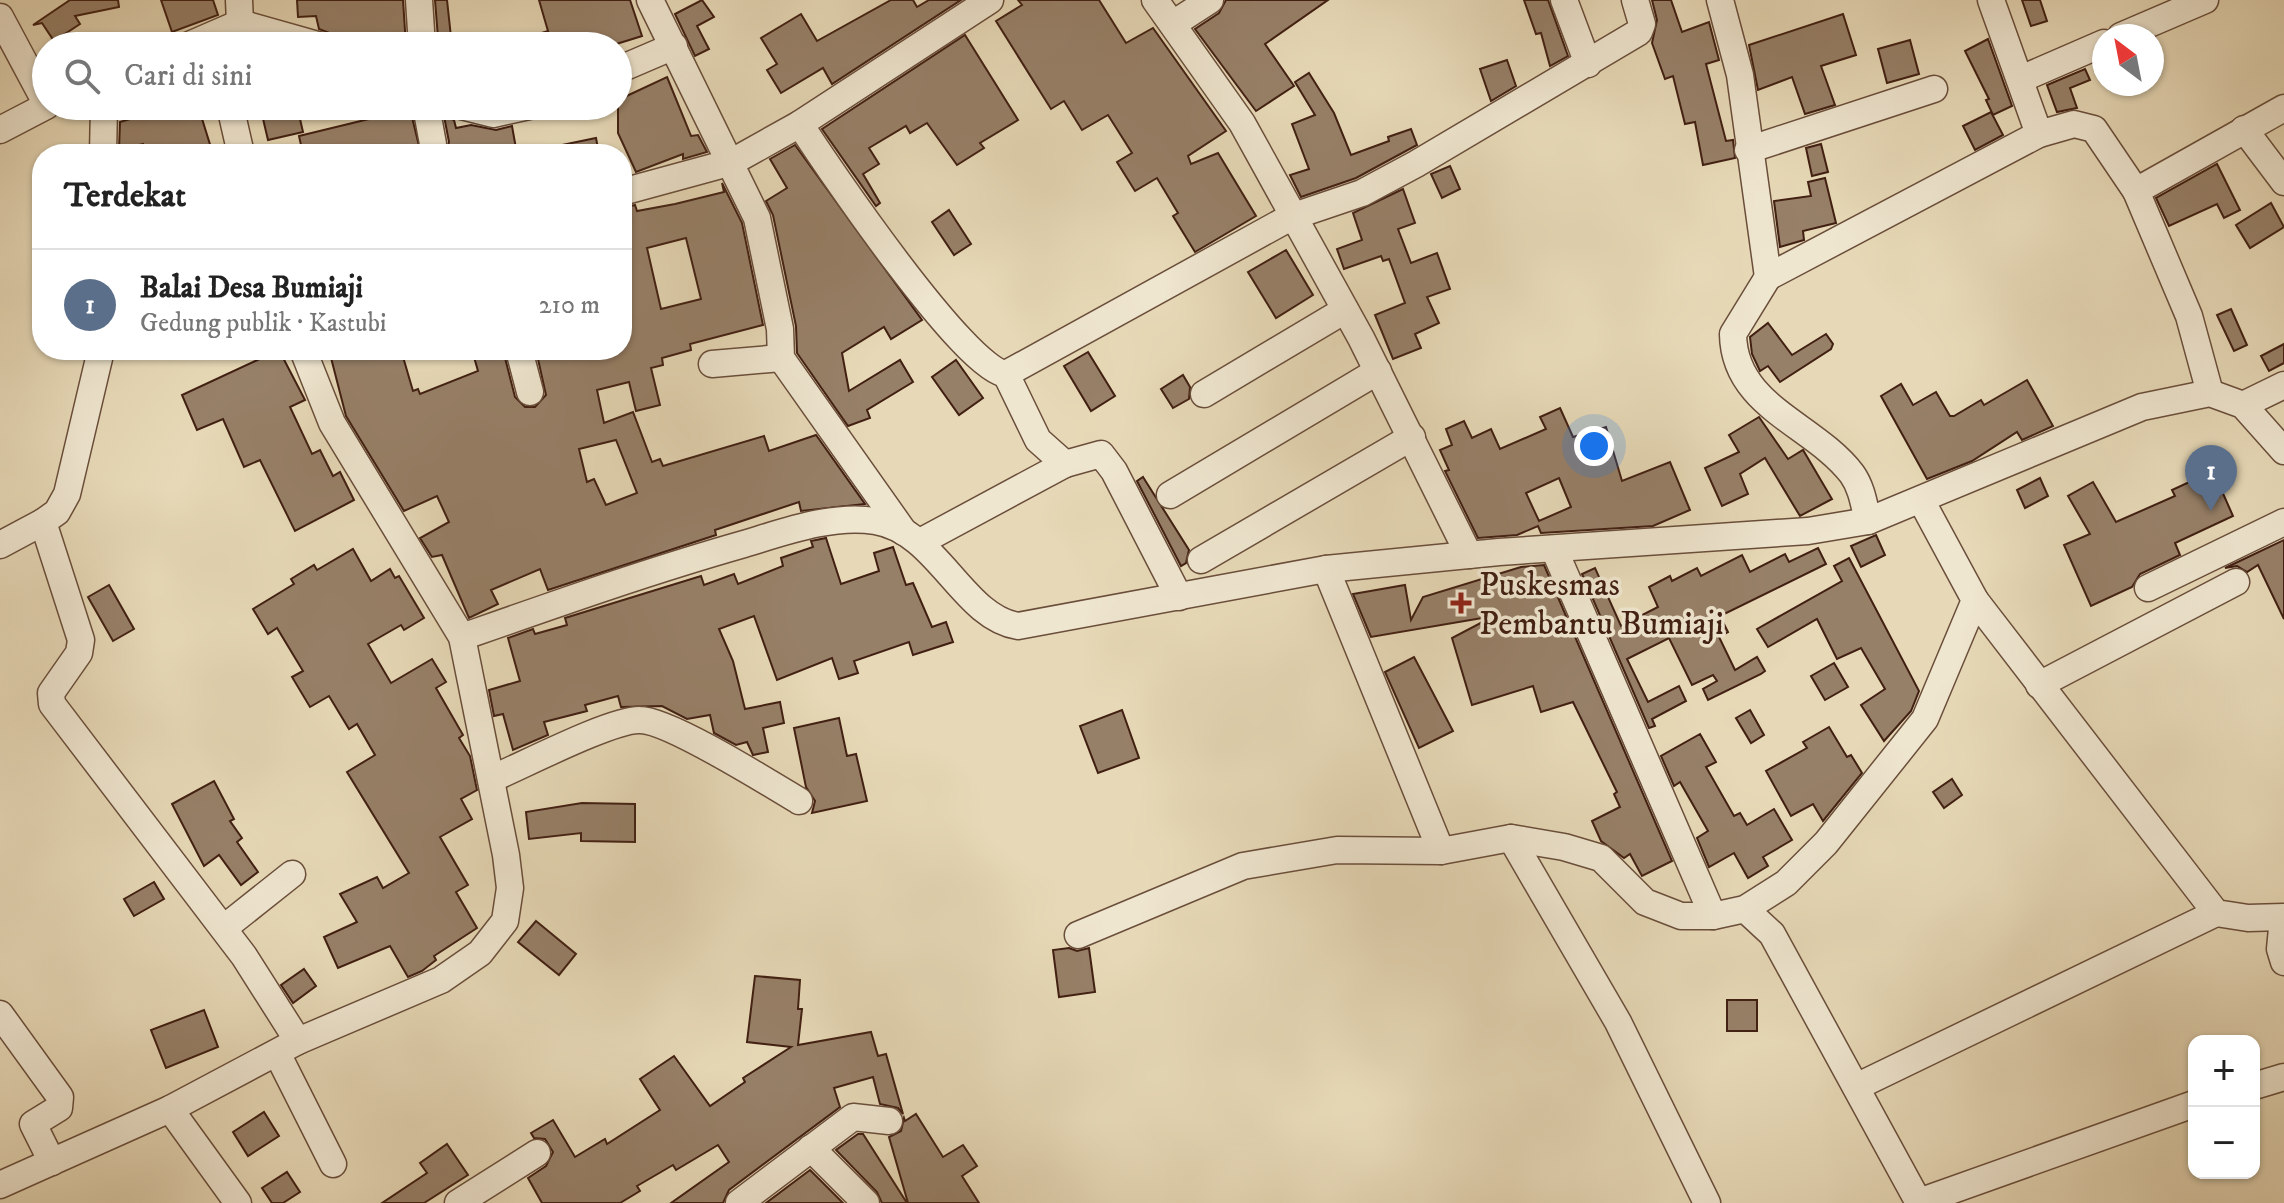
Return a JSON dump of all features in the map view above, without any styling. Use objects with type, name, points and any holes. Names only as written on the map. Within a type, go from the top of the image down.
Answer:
[{"type":"street","points":[[419,0],[421,32]]},
{"type":"street","points":[[650,0],[757,218],[780,329],[781,358],[912,537],[997,622],[1033,624],[1326,569],[1469,555],[1808,531],[1868,521],[2073,433],[2142,407],[2210,393],[2243,405],[2284,451]]},
{"type":"street","points":[[632,189],[732,162],[800,124],[990,0]]},
{"type":"street","points":[[1155,0],[1242,123],[1378,371],[1469,555]]},
{"type":"street","points":[[1173,24],[1210,0]]},
{"type":"street","points":[[1564,0],[1588,64]]},
{"type":"street","points":[[800,124],[862,219],[944,320],[994,371],[1006,374],[1291,217],[1362,193],[1588,64],[1639,32],[1642,24],[1635,0]]},
{"type":"street","points":[[1720,0],[1740,75],[1768,277]]},
{"type":"street","points":[[1991,0],[2039,134]]},
{"type":"street","points":[[2149,24],[2205,0]]},
{"type":"street","points":[[0,17],[32,78]]},
{"type":"street","points":[[218,32],[238,23],[270,32]]},
{"type":"street","points":[[632,64],[674,46]]},
{"type":"street","points":[[2021,79],[2092,48]]},
{"type":"street","points":[[1748,150],[1934,89]]},
{"type":"street","points":[[2136,191],[2284,108]]},
{"type":"street","points":[[0,130],[32,112]]},
{"type":"street","points":[[103,144],[104,120]]},
{"type":"street","points":[[233,120],[239,144]]},
{"type":"street","points":[[429,120],[433,144]]},
{"type":"street","points":[[1868,521],[1853,475],[1829,451],[1780,414],[1740,373],[1733,334],[1768,277],[2039,134],[2074,124],[2094,129],[2136,191],[2189,316],[2210,393]]},
{"type":"street","points":[[2244,129],[2284,182]]},
{"type":"street","points":[[1204,394],[1345,310]]},
{"type":"street","points":[[712,364],[781,358]]},
{"type":"street","points":[[0,545],[57,512],[67,494],[99,360]]},
{"type":"street","points":[[0,1185],[45,1150],[170,1109],[286,1035],[441,980],[480,953],[505,921],[510,888],[462,637],[332,423],[307,360]]},
{"type":"street","points":[[522,360],[530,392]]},
{"type":"street","points":[[1170,495],[1378,371]]},
{"type":"street","points":[[1006,374],[1038,440],[1065,464]]},
{"type":"street","points":[[2243,405],[2284,385]]},
{"type":"street","points":[[1201,560],[1412,437]]},
{"type":"street","points":[[462,637],[674,564],[824,523],[875,521],[912,537],[1088,455],[1105,456],[1179,597]]},
{"type":"street","points":[[1921,500],[1975,600],[2216,913]]},
{"type":"street","points":[[43,522],[81,640],[79,653],[51,693],[52,704],[224,928],[286,1035],[333,1164]]},
{"type":"street","points":[[2148,588],[2284,522]]},
{"type":"street","points":[[1554,549],[1713,916]]},
{"type":"street","points":[[1326,569],[1441,851]]},
{"type":"street","points":[[2039,685],[2236,582]]},
{"type":"street","points":[[1078,935],[1243,866],[1337,850],[1441,851],[1511,838],[1601,858],[1645,902],[1681,916],[1713,916],[1745,909],[1786,883],[1826,843],[1925,719],[1975,600]]},
{"type":"street","points":[[491,779],[603,730],[640,720],[671,730],[799,801]]},
{"type":"street","points":[[1511,838],[1618,1022],[1707,1203]]},
{"type":"street","points":[[224,928],[292,874]]},
{"type":"street","points":[[1745,909],[1772,934],[1919,1203],[2188,1106]]},
{"type":"street","points":[[1856,1087],[2216,913],[2248,918],[2284,917],[2280,949],[2284,962]]},
{"type":"street","points":[[0,1014],[60,1097],[61,1106],[57,1111],[33,1124],[45,1150]]},
{"type":"street","points":[[2260,1084],[2284,1077]]},
{"type":"street","points":[[170,1109],[238,1203]]},
{"type":"street","points":[[739,1203],[853,1117],[889,1121]]},
{"type":"street","points":[[811,1148],[866,1203]]},
{"type":"street","points":[[458,1203],[537,1153]]},
{"type":"building","points":[[70,0],[118,0],[119,7],[75,16],[80,24],[68,32],[48,32],[42,23],[33,25]]},
{"type":"building","points":[[161,0],[213,0],[218,15],[172,32]]},
{"type":"building","points":[[297,0],[403,0],[405,32],[327,32],[319,29],[316,16],[298,17]]},
{"type":"building","points":[[435,0],[447,0],[450,32],[438,32]]},
{"type":"building","points":[[539,0],[630,0],[642,36],[632,39],[632,32],[545,32],[548,31]]},
{"type":"building","points":[[702,0],[714,17],[697,26],[709,49],[695,56],[675,14]]},
{"type":"building","points":[[891,0],[913,0],[917,7],[929,0],[961,0],[832,84],[823,68],[781,93],[767,70],[777,64],[761,38],[801,14],[817,41]]},
{"type":"building","points":[[1018,0],[1099,0],[1126,43],[1153,28],[1226,131],[1188,156],[1191,164],[1218,153],[1256,216],[1195,252],[1173,216],[1178,213],[1157,178],[1135,191],[1117,162],[1132,153],[1108,115],[1082,130],[1064,101],[1051,109],[996,21],[1022,5]]},
{"type":"building","points":[[1226,0],[1328,0],[1265,44],[1294,86],[1256,111],[1195,29],[1219,13]]},
{"type":"building","points":[[1524,0],[1548,0],[1568,56],[1550,66],[1541,33],[1536,34]]},
{"type":"building","points":[[1652,0],[1671,0],[1682,32],[1709,22],[1719,60],[1706,64],[1726,141],[1733,140],[1735,158],[1703,165],[1695,122],[1685,124],[1673,76],[1665,79],[1652,43],[1657,20]]},
{"type":"building","points":[[2022,0],[2040,0],[2047,21],[2031,26]]},
{"type":"building","points":[[1843,14],[1856,55],[1821,66],[1835,105],[1805,114],[1792,77],[1758,90],[1749,45]]},
{"type":"building","points":[[965,35],[1018,120],[980,143],[984,148],[957,165],[927,123],[910,133],[906,126],[869,148],[879,164],[863,174],[880,203],[876,206],[822,129]]},
{"type":"building","points":[[1988,39],[2012,106],[1993,115],[1986,100],[1989,99],[1965,51]]},
{"type":"building","points":[[1910,40],[1919,74],[1887,83],[1878,49]]},
{"type":"building","points":[[1507,60],[1516,86],[1491,101],[1480,69]]},
{"type":"building","points":[[2085,69],[2090,80],[2070,88],[2077,108],[2057,112],[2047,85]]},
{"type":"building","points":[[1309,73],[1334,113],[1351,155],[1411,129],[1417,145],[1356,178],[1301,197],[1290,175],[1309,169],[1292,124],[1315,115],[1295,82]]},
{"type":"building","points":[[667,77],[691,136],[698,135],[707,152],[683,159],[683,154],[636,172],[632,163],[632,144],[623,144],[618,133],[618,120],[632,120],[632,93]]},
{"type":"building","points":[[1991,112],[2003,135],[1975,150],[1963,126]]},
{"type":"building","points":[[202,120],[210,144],[119,144],[120,122]]},
{"type":"building","points":[[263,120],[300,120],[303,132],[268,140]]},
{"type":"building","points":[[365,120],[413,120],[419,144],[301,144],[299,136]]},
{"type":"building","points":[[445,120],[454,120],[456,128],[471,125],[496,130],[512,126],[515,144],[448,144]]},
{"type":"building","points":[[596,138],[597,144],[567,144]]},
{"type":"building","points":[[1821,144],[1828,172],[1812,176],[1806,148]]},
{"type":"building","points":[[795,145],[922,320],[891,339],[884,327],[842,353],[849,391],[900,360],[913,382],[867,410],[870,418],[848,426],[797,353],[796,326],[773,215],[766,201],[787,188],[770,159]]},
{"type":"building","points":[[2217,164],[2240,210],[2224,218],[2217,204],[2169,226],[2156,198]]},
{"type":"building","points":[[1450,166],[1460,189],[1442,198],[1431,174]]},
{"type":"building","points":[[1825,178],[1836,223],[1803,231],[1804,240],[1780,247],[1774,201],[1811,196],[1808,182]]},
{"type":"building","points":[[722,183],[742,223],[763,325],[690,344],[691,350],[662,358],[663,365],[651,368],[660,405],[636,411],[629,382],[597,390],[604,423],[633,412],[652,462],[660,459],[663,466],[764,436],[769,451],[816,435],[865,504],[801,511],[799,502],[715,530],[716,535],[548,590],[540,569],[491,590],[498,604],[469,618],[442,555],[432,557],[420,538],[449,522],[437,496],[404,511],[346,416],[332,360],[404,360],[413,391],[418,389],[420,394],[478,371],[475,360],[506,360],[515,397],[525,407],[535,407],[546,395],[538,360],[632,360],[632,206],[635,205],[637,211],[724,192]],"holes":[[[686,238],[701,299],[661,309],[647,248]],[[616,440],[637,493],[606,505],[594,479],[587,482],[579,449]]]},
{"type":"building","points":[[1403,189],[1415,223],[1398,229],[1411,263],[1437,253],[1450,289],[1427,297],[1439,323],[1415,334],[1421,348],[1393,359],[1375,315],[1405,303],[1389,259],[1383,261],[1381,256],[1344,269],[1337,249],[1362,240],[1353,213]]},
{"type":"building","points":[[2271,203],[2284,227],[2250,248],[2236,225]]},
{"type":"building","points":[[949,210],[971,244],[954,255],[932,222]]},
{"type":"building","points":[[1286,250],[1313,295],[1276,318],[1248,272]]},
{"type":"building","points":[[2231,309],[2247,345],[2234,351],[2217,315]]},
{"type":"building","points":[[1768,323],[1792,355],[1826,334],[1833,344],[1831,349],[1780,382],[1768,366],[1760,371],[1752,354],[1750,337]]},
{"type":"building","points":[[2284,344],[2284,363],[2269,371],[2261,356]]},
{"type":"building","points":[[1088,352],[1115,396],[1091,411],[1064,366]]},
{"type":"building","points":[[257,360],[284,360],[305,400],[290,407],[312,454],[320,450],[333,476],[340,472],[354,500],[295,531],[260,460],[244,467],[223,419],[197,430],[182,395]]},
{"type":"building","points":[[956,360],[983,398],[959,415],[932,377]]},
{"type":"building","points":[[1183,375],[1190,387],[1189,399],[1173,408],[1161,389]]},
{"type":"building","points":[[2027,380],[2053,426],[2022,440],[2017,432],[1972,461],[1927,479],[1881,396],[1901,384],[1913,405],[1936,392],[1950,416],[1954,416],[1981,400],[1984,405]]},
{"type":"building","points":[[1560,408],[1573,437],[1606,427],[1622,481],[1670,462],[1690,510],[1653,526],[1541,533],[1538,526],[1517,535],[1478,538],[1445,471],[1449,470],[1440,450],[1452,445],[1446,429],[1464,421],[1472,438],[1491,429],[1500,449],[1546,429],[1540,417]],"holes":[[[1559,478],[1571,507],[1539,521],[1526,493]]]},
{"type":"building","points":[[1759,417],[1788,459],[1803,450],[1832,499],[1800,516],[1765,458],[1740,474],[1748,494],[1722,506],[1705,468],[1739,452],[1729,435]]},
{"type":"building","points":[[2213,471],[2233,516],[2175,543],[2180,555],[2140,574],[2132,587],[2091,606],[2064,545],[2090,534],[2068,496],[2093,482],[2116,522],[2175,496],[2172,490]]},
{"type":"building","points":[[1143,477],[1189,550],[1186,563],[1181,566],[1137,481]]},
{"type":"building","points":[[2040,478],[2048,496],[2025,508],[2017,490]]},
{"type":"building","points":[[1876,535],[1885,555],[1861,567],[1851,546]]},
{"type":"building","points":[[826,538],[841,584],[879,571],[874,553],[893,547],[906,585],[913,583],[932,627],[946,622],[953,642],[913,655],[909,642],[854,661],[858,673],[839,679],[832,658],[777,680],[754,616],[719,629],[733,661],[745,709],[780,702],[784,723],[763,728],[768,752],[753,755],[747,742],[736,745],[714,733],[710,715],[687,719],[662,706],[621,707],[618,696],[585,705],[587,711],[544,722],[548,735],[513,750],[503,714],[494,716],[489,690],[520,681],[508,638],[533,629],[535,634],[567,625],[565,618],[701,576],[704,585],[734,574],[738,584],[783,566],[781,558],[813,547],[811,541]]},
{"type":"building","points":[[2284,540],[2284,619],[2258,565],[2247,572],[2237,566],[2225,568]]},
{"type":"building","points":[[1818,548],[1826,564],[1720,616],[1728,632],[1719,637],[1735,670],[1757,657],[1765,671],[1761,674],[1708,700],[1703,689],[1717,681],[1713,675],[1692,685],[1669,638],[1627,659],[1648,702],[1679,686],[1686,701],[1652,719],[1655,726],[1649,728],[1582,574],[1595,568],[1621,626],[1658,607],[1649,587],[1670,576],[1672,581],[1697,568],[1701,576],[1742,555],[1750,572],[1785,554],[1789,562]]},
{"type":"building","points":[[353,549],[371,581],[390,569],[395,578],[399,576],[424,618],[404,630],[401,625],[368,644],[391,683],[432,659],[446,682],[436,688],[463,735],[459,738],[470,756],[477,790],[461,799],[472,819],[440,837],[468,885],[456,892],[477,928],[434,956],[436,960],[422,971],[408,977],[390,946],[338,968],[324,937],[357,922],[340,894],[377,877],[383,888],[409,873],[347,772],[375,755],[357,724],[349,729],[329,696],[310,707],[292,677],[303,671],[277,628],[268,634],[253,609],[294,584],[291,579],[314,565],[317,570]]},
{"type":"building","points":[[1849,558],[1919,691],[1911,711],[1884,741],[1861,705],[1885,689],[1861,648],[1837,659],[1817,619],[1768,647],[1757,629],[1842,581],[1834,566]]},
{"type":"building","points":[[1544,565],[1672,861],[1642,876],[1630,854],[1624,858],[1601,841],[1592,821],[1620,807],[1614,794],[1617,792],[1573,702],[1541,712],[1533,686],[1472,705],[1452,638],[1494,616],[1371,637],[1353,594],[1405,585],[1411,620],[1423,597],[1521,567]]},
{"type":"building","points":[[109,585],[134,629],[113,641],[88,597]]},
{"type":"building","points":[[1414,657],[1453,731],[1419,748],[1385,672]]},
{"type":"building","points":[[1834,663],[1848,687],[1825,700],[1811,676]]},
{"type":"building","points":[[1122,710],[1139,758],[1098,773],[1080,726]]},
{"type":"building","points":[[1750,710],[1764,735],[1751,743],[1736,718]]},
{"type":"building","points":[[839,718],[847,756],[856,754],[867,801],[812,813],[815,801],[806,787],[794,728]]},
{"type":"building","points":[[1829,727],[1847,757],[1851,755],[1862,773],[1823,821],[1813,804],[1791,816],[1766,771],[1807,748],[1803,742]]},
{"type":"building","points":[[1700,734],[1716,762],[1706,767],[1734,816],[1740,813],[1747,825],[1774,809],[1792,840],[1763,857],[1768,866],[1748,878],[1734,853],[1709,867],[1697,838],[1708,831],[1680,782],[1674,786],[1661,756]]},
{"type":"building","points":[[1952,779],[1962,795],[1944,808],[1933,792]]},
{"type":"building","points":[[214,781],[234,819],[230,821],[242,838],[237,842],[258,872],[241,885],[219,855],[204,866],[172,804]]},
{"type":"building","points":[[582,803],[635,804],[635,842],[581,841],[581,833],[529,839],[526,812]]},
{"type":"building","points":[[154,882],[164,899],[134,916],[124,899]]},
{"type":"building","points":[[536,921],[576,954],[559,975],[518,942]]},
{"type":"building","points":[[1069,948],[1077,951],[1089,948],[1095,992],[1059,997],[1053,950]]},
{"type":"building","points":[[304,969],[316,986],[293,1003],[281,985]]},
{"type":"building","points":[[755,976],[800,980],[798,1009],[802,1009],[798,1045],[871,1032],[878,1056],[886,1054],[903,1114],[898,1108],[880,1104],[873,1077],[834,1088],[840,1107],[729,1190],[723,1203],[671,1203],[729,1162],[718,1145],[676,1170],[673,1165],[637,1186],[640,1191],[620,1203],[542,1203],[528,1178],[546,1166],[553,1152],[545,1139],[534,1138],[531,1133],[553,1120],[575,1157],[605,1139],[607,1144],[660,1110],[640,1079],[674,1056],[710,1106],[745,1082],[743,1078],[791,1047],[747,1042]]},
{"type":"building","points":[[1727,1000],[1757,1000],[1757,1031],[1727,1031]]},
{"type":"building","points":[[204,1010],[218,1047],[166,1068],[151,1030]]},
{"type":"building","points":[[264,1112],[279,1136],[248,1156],[233,1132]]},
{"type":"building","points":[[916,1114],[943,1157],[963,1145],[977,1166],[962,1176],[979,1203],[908,1203],[889,1137],[901,1131],[904,1118],[905,1121]]},
{"type":"building","points":[[858,1134],[863,1134],[907,1203],[882,1203],[877,1192],[836,1150]]},
{"type":"building","points":[[447,1144],[468,1175],[424,1203],[382,1203],[427,1173],[420,1163]]},
{"type":"building","points":[[810,1170],[843,1203],[766,1203]]},
{"type":"building","points":[[287,1172],[300,1192],[283,1203],[272,1203],[262,1188]]},
{"type":"place","name":"Balai Desa Bumiaji","points":[[2211,511]]},
{"type":"place","name":"Puskesmas Pembantu Bumiaji","points":[[1461,603]]}]
